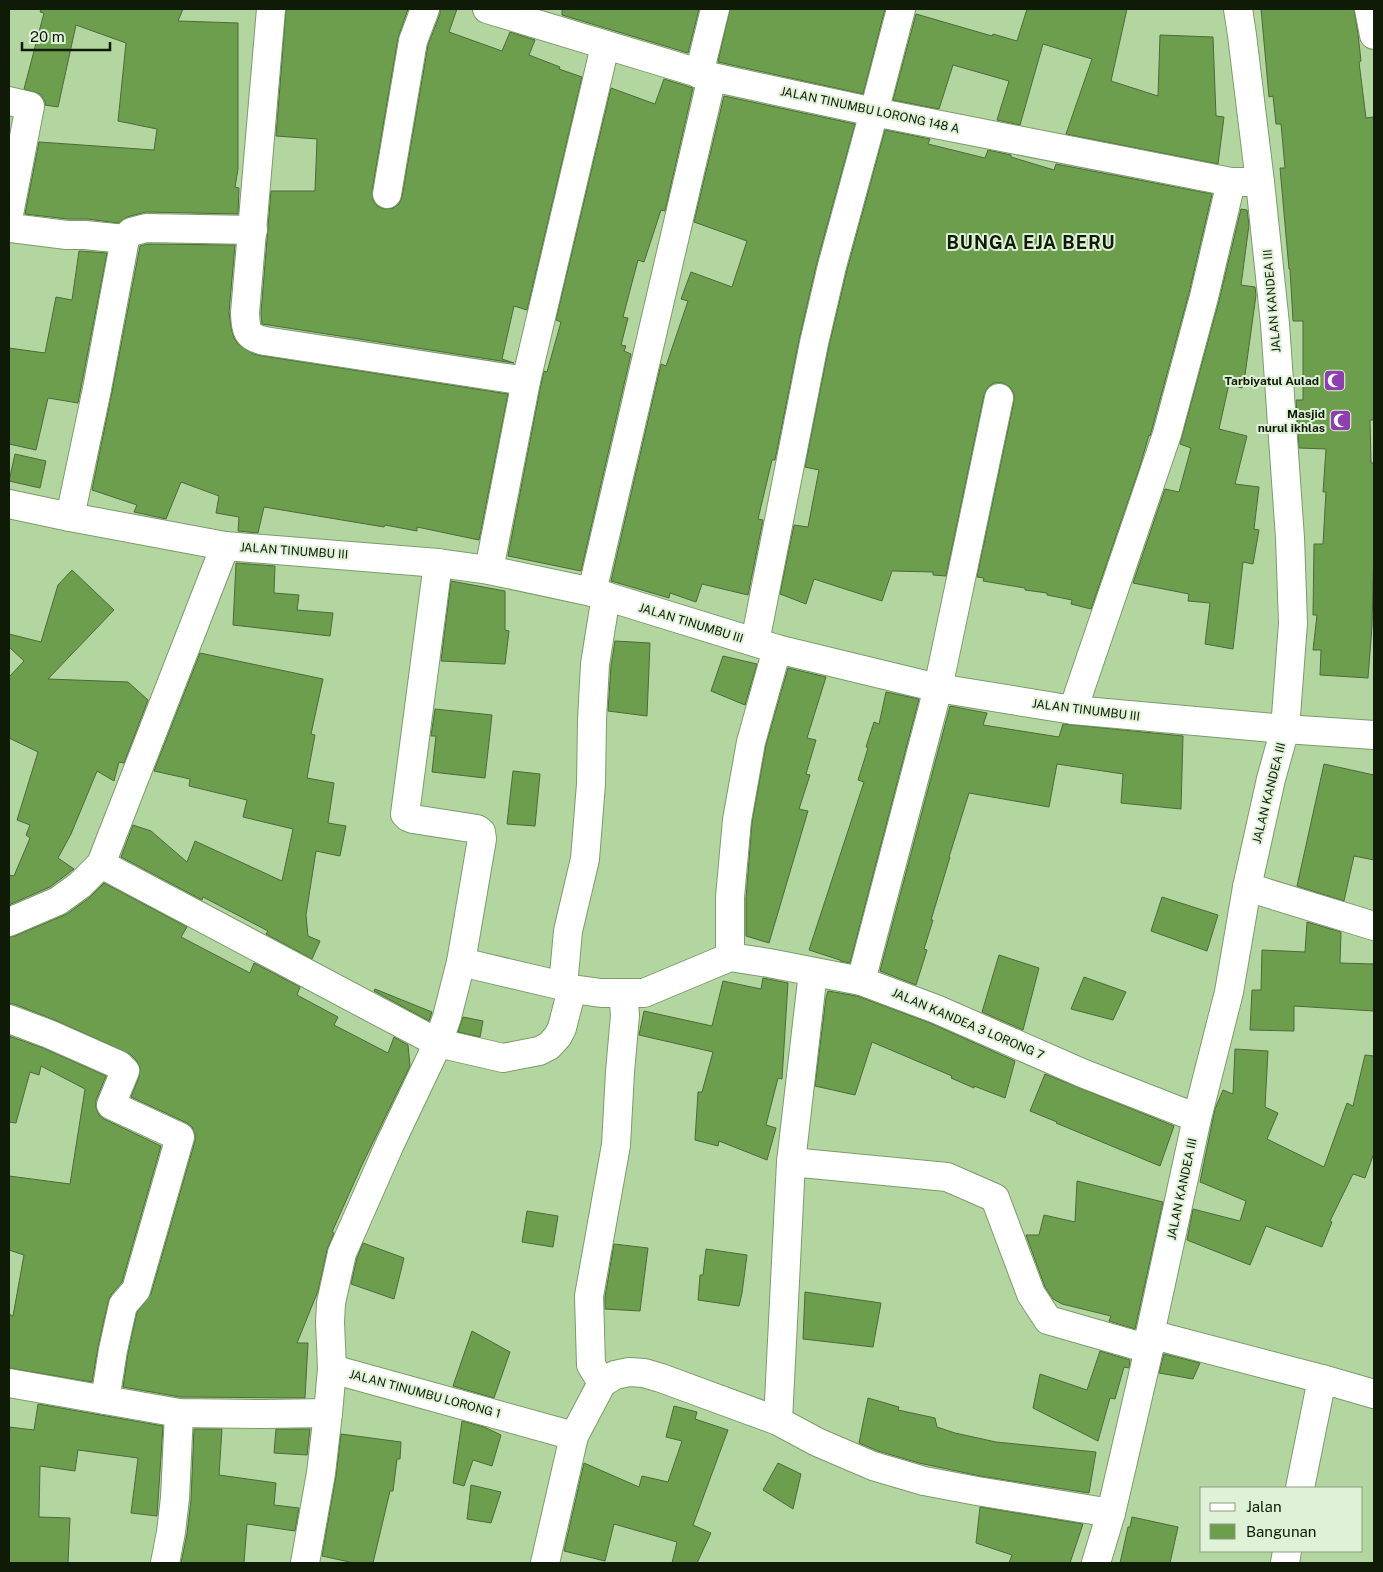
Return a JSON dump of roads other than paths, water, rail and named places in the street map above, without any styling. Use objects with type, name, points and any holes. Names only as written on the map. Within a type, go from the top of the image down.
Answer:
[{"type":"street","points":[[271,9],[245,313],[247,329],[252,337],[264,341],[526,381]]},
{"type":"street","points":[[387,194],[413,41],[424,9]]},
{"type":"street","name":"JALAN TINUMBU LORONG 148 A","points":[[487,9],[564,20],[606,46],[705,75],[874,112],[1230,182],[1260,182]]},
{"type":"street","points":[[101,864],[438,1043],[502,1058],[540,1051],[549,1046],[558,1036],[562,1028],[568,988],[568,931],[585,859],[591,784],[592,720],[599,594],[705,75],[715,9]]},
{"type":"street","points":[[460,962],[568,988],[601,993],[644,993],[730,957],[730,897],[737,820],[814,343],[832,266],[900,9]]},
{"type":"street","name":"JALAN KANDEA III","points":[[1096,1563],[1111,1513],[1150,1341],[1197,1118],[1229,992],[1247,887],[1285,729],[1293,623],[1290,538],[1275,324],[1260,182],[1238,9]]},
{"type":"street","points":[[1369,9],[1374,36]]},
{"type":"street","points":[[489,570],[526,381],[606,46]]},
{"type":"street","points":[[9,101],[30,106],[9,214]]},
{"type":"street","points":[[1073,710],[1167,434],[1204,297],[1230,182]]},
{"type":"street","points":[[9,218],[11,228],[67,235],[85,234],[125,239]]},
{"type":"street","points":[[70,517],[97,390],[125,239],[131,232],[146,228],[253,230]]},
{"type":"street","points":[[861,981],[938,688],[999,398]]},
{"type":"street","name":"JALAN TINUMBU III","points":[[9,504],[224,546],[438,563],[489,570],[599,594],[766,646],[938,688],[1073,710],[1374,735]]},
{"type":"street","points":[[9,922],[58,901],[80,885],[101,864],[224,546]]},
{"type":"street","points":[[332,1369],[330,1312],[342,1253],[390,1144],[438,1043],[460,962],[482,838],[482,832],[474,828],[413,819],[405,814],[438,563]]},
{"type":"street","points":[[1247,887],[1374,926]]},
{"type":"street","name":"JALAN KANDEA 3 LORONG 7","points":[[730,957],[861,981],[936,1009],[1082,1073],[1197,1118]]},
{"type":"street","points":[[778,1421],[791,1162],[813,972]]},
{"type":"street","points":[[602,1383],[591,1365],[589,1296],[616,1144],[625,1015],[623,993]]},
{"type":"street","points":[[9,1019],[49,1034],[119,1065],[125,1071],[111,1105],[180,1137],[136,1290],[123,1305],[113,1350],[106,1400]]},
{"type":"street","points":[[791,1162],[947,1177],[995,1198],[1031,1294],[1048,1320],[1322,1379],[1374,1394]]},
{"type":"street","name":"JALAN TINUMBU LORONG 1","points":[[305,1563],[321,1473],[332,1369],[574,1436]]},
{"type":"street","points":[[545,1563],[574,1436],[602,1383],[615,1375],[629,1372],[644,1373],[661,1378],[778,1421],[817,1442],[873,1466],[924,1481],[1111,1513]]},
{"type":"street","points":[[1300,1487],[1322,1379]]},
{"type":"street","points":[[9,1383],[179,1413],[328,1413]]},
{"type":"street","points":[[165,1563],[175,1498],[179,1413]]},
{"type":"place","name":"Tarbiyatul Aulad","points":[[1335,381]]},
{"type":"place","name":"Masjid nurul ikhlas","points":[[1341,421]]},
{"type":"district","name":"BUNGA EJA BERU","points":[[1031,243]]}]
